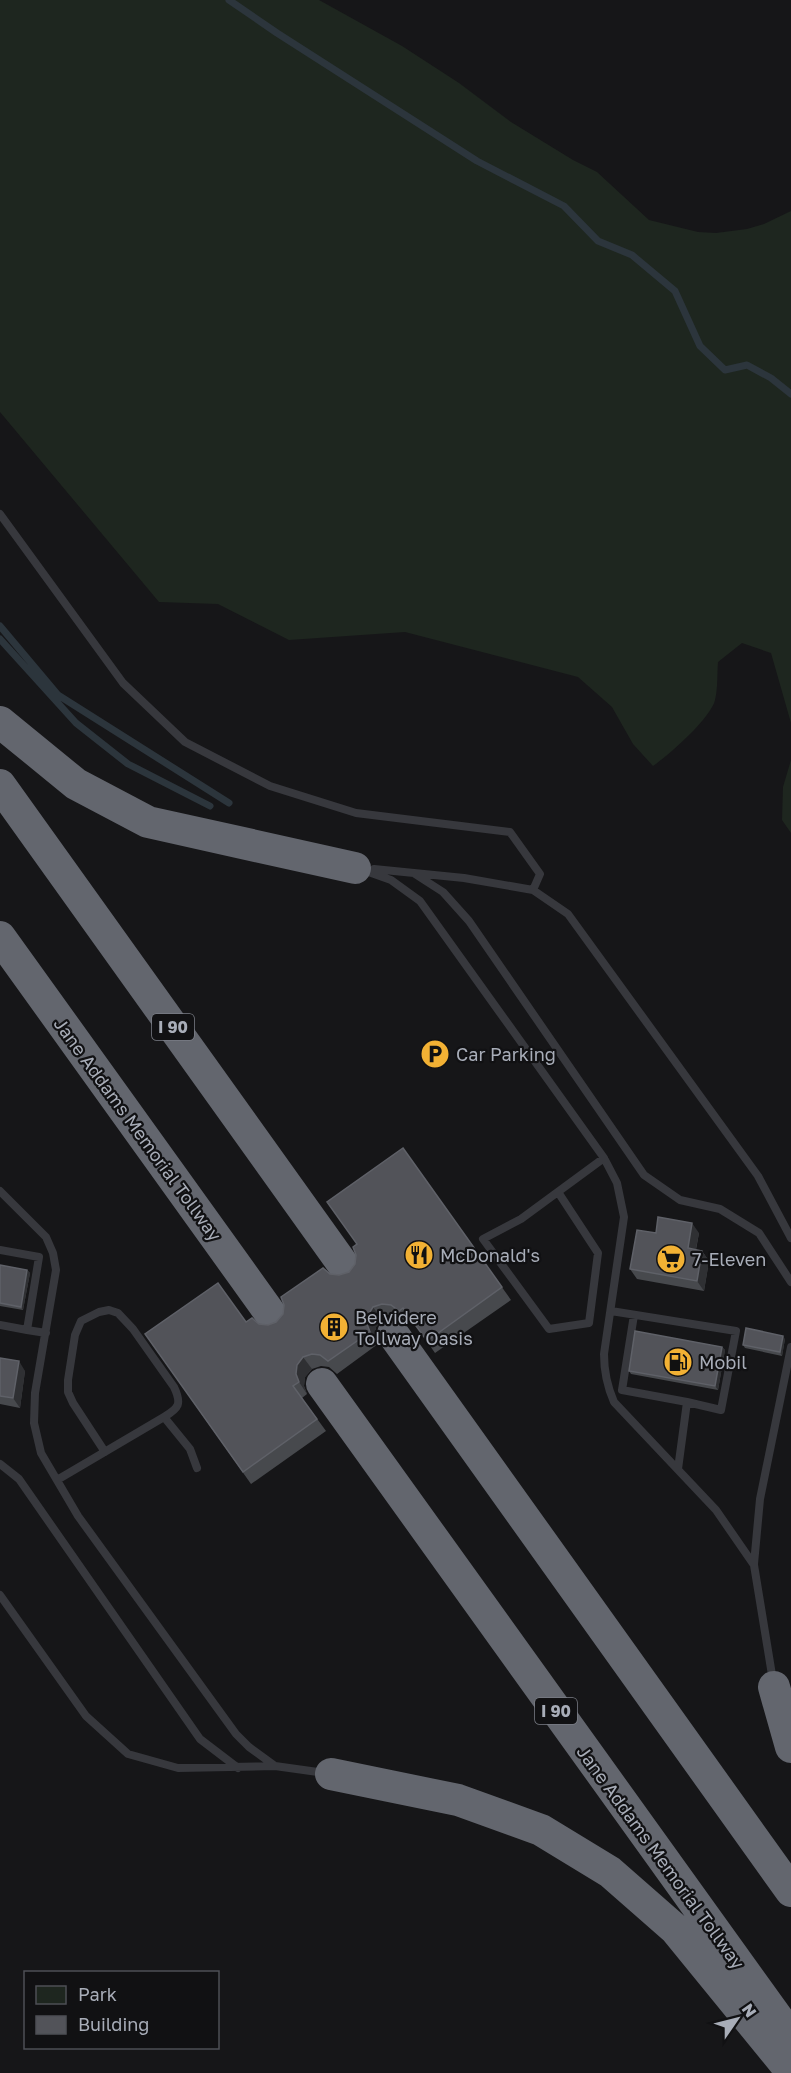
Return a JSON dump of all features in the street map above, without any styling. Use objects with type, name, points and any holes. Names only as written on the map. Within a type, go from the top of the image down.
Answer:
[{"type":"highway","points":[[0,722],[76,784],[148,822],[355,867]]},
{"type":"highway","name":"I 90","points":[[0,785],[347,1270]]},
{"type":"highway","name":"Jane Addams Memorial Tollway","points":[[0,937],[275,1320]]},
{"type":"highway","points":[[393,1334],[791,1891]]},
{"type":"highway","name":"Jane Addams Memorial Tollway","points":[[322,1384],[791,2037]]},
{"type":"highway","points":[[774,1687],[791,1747]]},
{"type":"highway","points":[[331,1774],[458,1800],[541,1830],[609,1872],[675,1929],[791,2071]]},
{"type":"lane","points":[[0,514],[123,683],[185,742],[270,786],[356,813],[510,832],[540,874],[533,890]]},
{"type":"lane","points":[[355,867],[464,878],[533,890],[568,914],[758,1176],[791,1238]]},
{"type":"lane","points":[[355,867],[391,880],[420,901],[604,1158],[617,1183],[624,1217],[604,1354],[604,1372],[609,1390],[614,1402],[716,1510],[754,1565]]},
{"type":"lane","points":[[413,873],[443,892],[469,921],[644,1175],[680,1200],[720,1209],[759,1233],[791,1282]]},
{"type":"lane","points":[[558,1192],[598,1253],[589,1323],[549,1329],[483,1239],[521,1219],[604,1158]]},
{"type":"lane","points":[[0,1191],[46,1237],[53,1253],[56,1270],[35,1393],[34,1423],[41,1453],[78,1516],[236,1734],[249,1747],[275,1766]]},
{"type":"lane","points":[[0,1250],[39,1257],[27,1330]]},
{"type":"lane","points":[[57,1480],[164,1418],[175,1411],[179,1405],[178,1397],[133,1329],[118,1314],[109,1310],[81,1321],[75,1335],[68,1380],[68,1392],[73,1403],[105,1452]]},
{"type":"lane","points":[[611,1311],[736,1331],[721,1410],[622,1390],[634,1315]]},
{"type":"lane","points":[[0,1325],[46,1333]]},
{"type":"lane","points":[[774,1687],[754,1565],[760,1499],[791,1347]]},
{"type":"lane","points":[[678,1469],[687,1402]]},
{"type":"lane","points":[[164,1418],[190,1449],[197,1468]]},
{"type":"lane","points":[[0,1464],[19,1479],[200,1739],[238,1768]]},
{"type":"lane","points":[[0,1595],[86,1716],[128,1754],[178,1768],[275,1766],[331,1774]]},
{"type":"green space","points":[[0,0],[319,0],[402,46],[459,83],[511,122],[597,172],[649,220],[698,232],[716,233],[747,229],[764,224],[791,211],[791,723],[771,653],[742,643],[718,662],[717,686],[712,708],[679,745],[653,766],[633,744],[612,707],[578,677],[405,632],[289,640],[218,604],[159,602],[0,412]]},
{"type":"green space","points":[[791,760],[791,833],[782,820],[783,787]]},
{"type":"building","name":"Belvidere Tollway Oasis","points":[[403,1148],[502,1287],[427,1341],[403,1308],[399,1311],[391,1305],[382,1304],[373,1307],[368,1315],[367,1324],[370,1332],[328,1361],[320,1355],[312,1354],[303,1357],[297,1365],[296,1374],[299,1382],[293,1386],[317,1419],[243,1472],[145,1334],[218,1283],[246,1322],[252,1318],[259,1324],[268,1325],[276,1322],[283,1314],[284,1305],[281,1297],[323,1268],[330,1274],[339,1275],[349,1272],[355,1264],[356,1255],[353,1247],[357,1244],[327,1202]]},
{"type":"building","name":"7-Eleven","points":[[658,1217],[692,1223],[688,1248],[702,1251],[697,1281],[630,1269],[637,1230],[656,1233]]},
{"type":"building","points":[[0,1265],[27,1270],[21,1307],[0,1303]]},
{"type":"building","name":"Mobil","points":[[746,1328],[783,1336],[780,1352],[743,1345]]},
{"type":"building","name":"Mobil","points":[[635,1331],[722,1347],[715,1386],[629,1371]]},
{"type":"building","points":[[0,1358],[19,1361],[13,1398],[0,1396]]},
{"type":"waterway","points":[[229,0],[477,161],[564,206],[598,241],[632,255],[675,291],[700,346],[725,370],[747,365],[771,378],[791,394]]},
{"type":"waterway","points":[[0,626],[58,695],[229,803]]},
{"type":"waterway","points":[[0,639],[76,723],[128,764],[210,806]]},
{"type":"place","name":"Car Parking","points":[[435,1054]]},
{"type":"place","name":"McDonald's","points":[[419,1255]]},
{"type":"place","name":"7-Eleven","points":[[671,1259]]},
{"type":"place","name":"Belvidere Tollway Oasis","points":[[334,1327]]},
{"type":"place","name":"Mobil","points":[[678,1362]]}]
